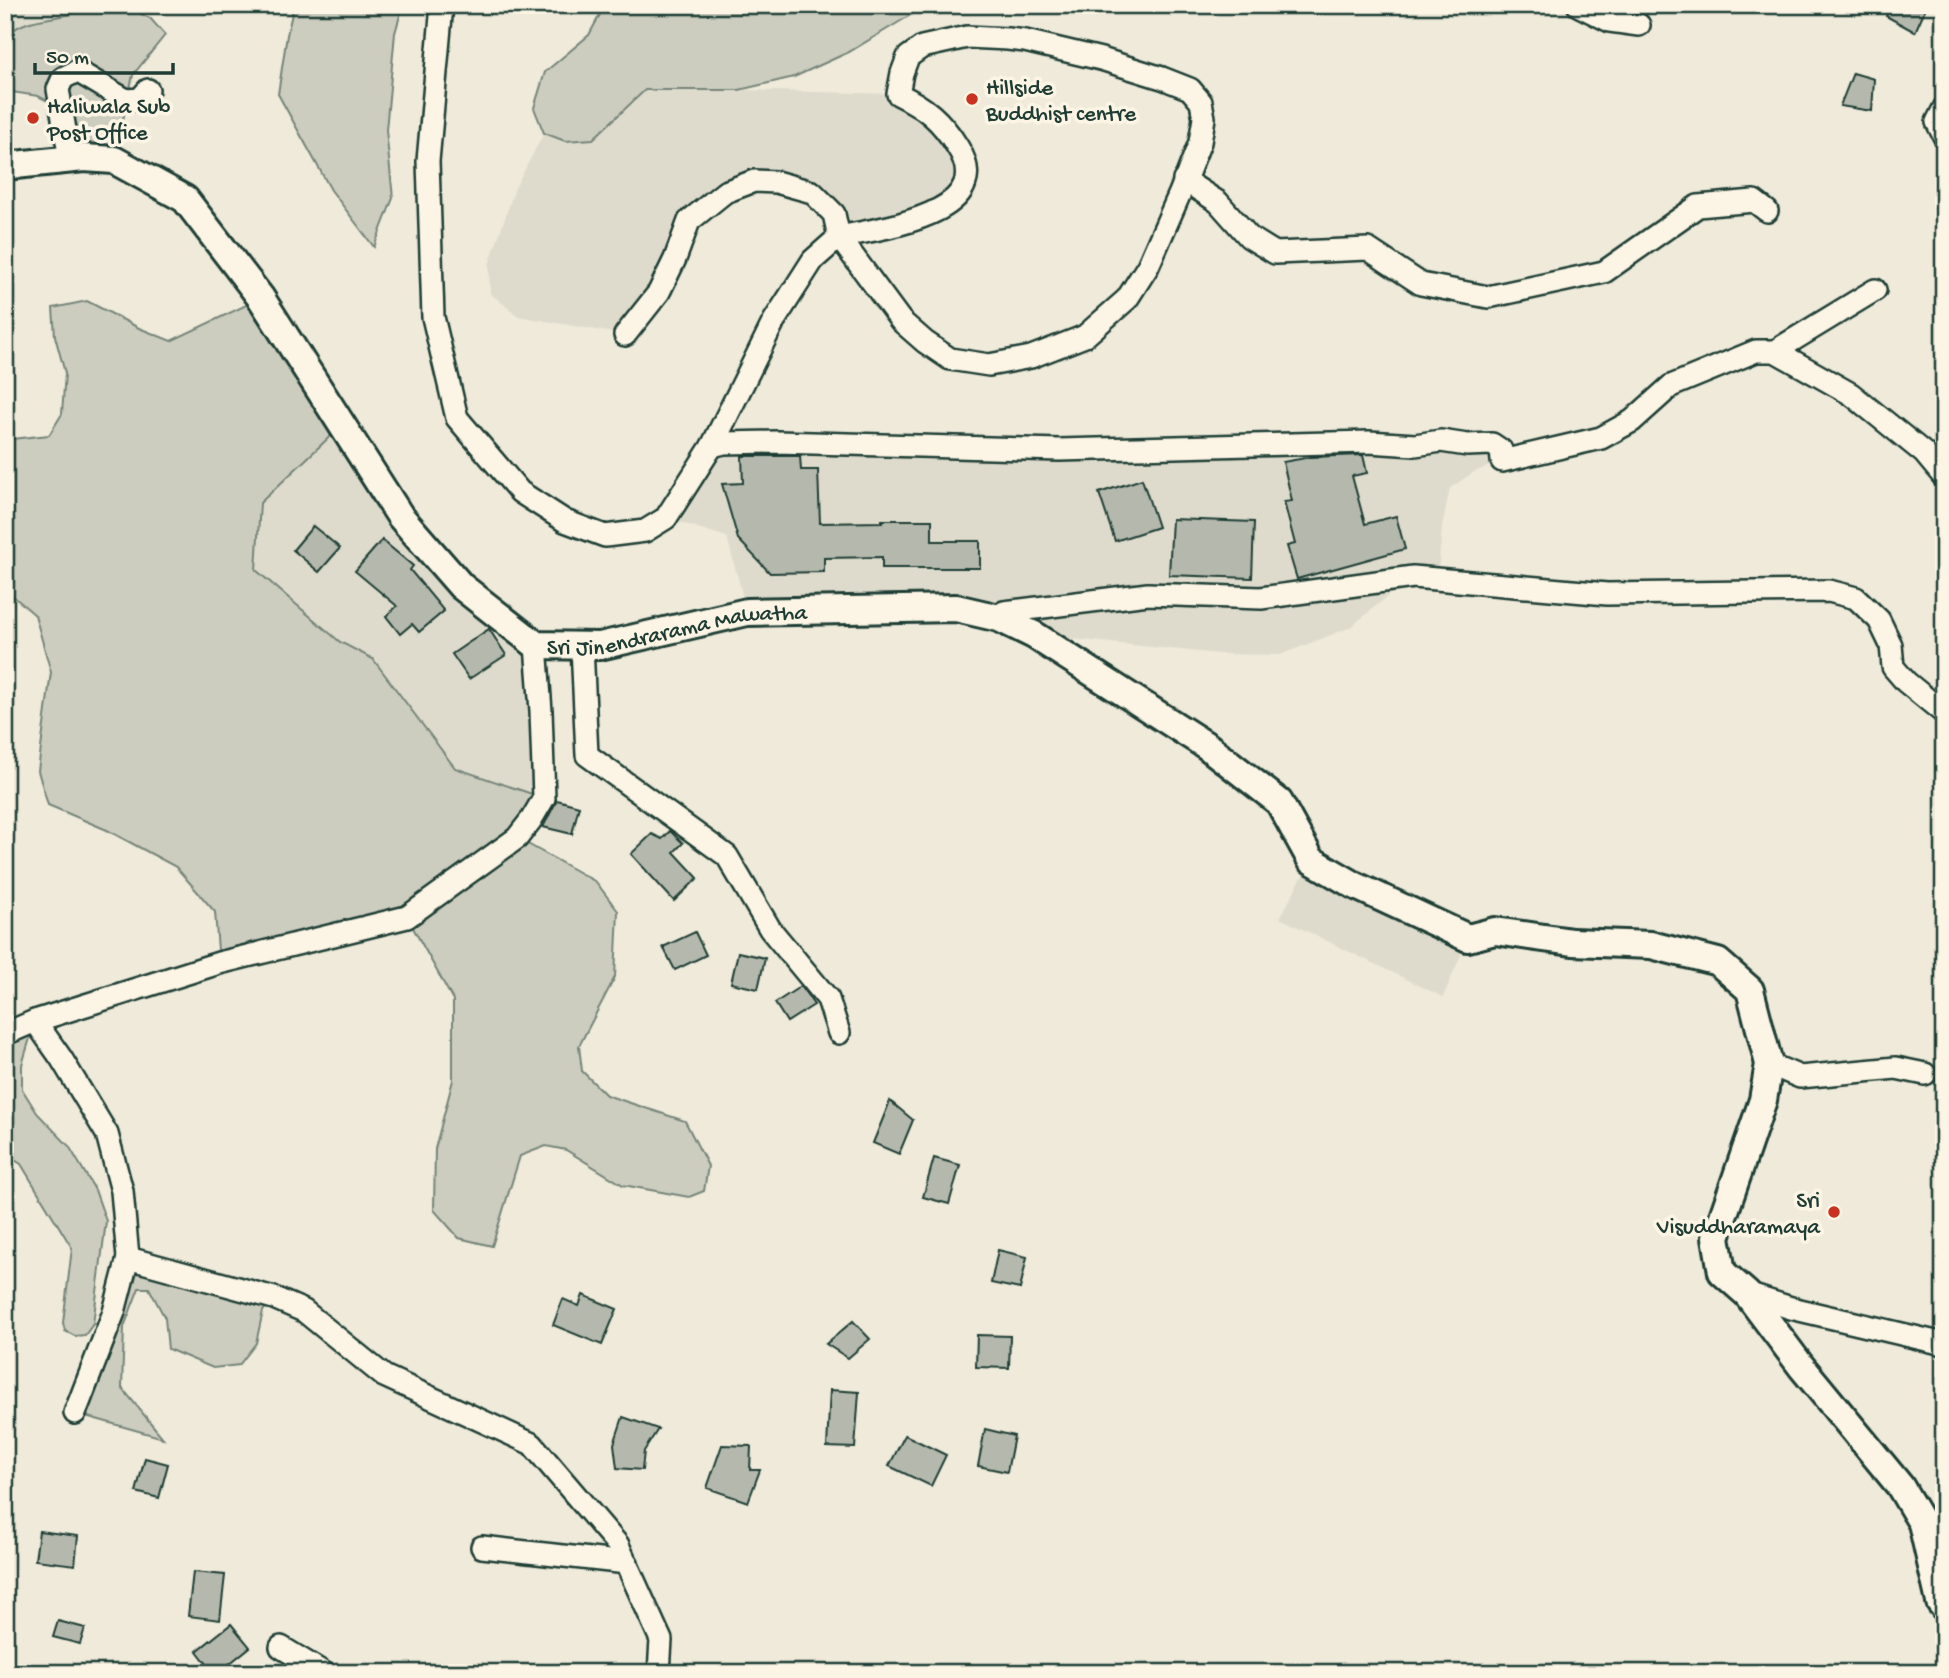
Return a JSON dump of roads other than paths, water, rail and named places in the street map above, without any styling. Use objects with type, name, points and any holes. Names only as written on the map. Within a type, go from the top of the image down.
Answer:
[{"type":"main road","name":"Sri Jinendrarama Mawatha","points":[[5,166],[70,159],[114,160],[185,199],[261,298],[400,516],[461,586],[536,645],[600,646],[747,612],[956,608],[999,618],[1034,635],[1207,746],[1279,802],[1311,860],[1354,885],[1468,938],[1495,930],[1572,942],[1650,945],[1718,962],[1750,990],[1769,1064]]},
{"type":"main road","points":[[1769,1064],[1763,1100],[1716,1237],[1722,1272],[1747,1294],[1801,1366],[1900,1486],[1923,1522],[1940,1602],[1944,1607]]},
{"type":"street","points":[[442,5],[428,161],[433,317],[457,418],[520,492],[565,521],[605,537],[645,531],[666,518],[712,446],[774,321],[813,260],[839,237],[920,219],[950,202],[964,188],[968,172],[964,156],[953,138],[937,118],[898,94],[908,57],[922,47],[967,37],[1026,41],[1101,59],[1162,78],[1190,89],[1201,102],[1204,118],[1200,142],[1148,266],[1127,299],[1085,336],[1031,357],[989,365],[950,359],[901,321],[839,237],[834,214],[812,192],[776,182],[754,181],[725,192],[689,221],[659,292],[625,335]]},
{"type":"street","points":[[1578,5],[1610,21],[1639,25]]},
{"type":"street","points":[[70,159],[58,89],[62,78],[77,71],[125,100],[140,99],[148,90]]},
{"type":"street","points":[[1944,108],[1937,122],[1944,136]]},
{"type":"street","points":[[1184,180],[1219,202],[1249,237],[1275,253],[1368,249],[1421,284],[1488,297],[1604,272],[1698,206],[1754,201],[1767,211]]},
{"type":"street","points":[[1774,351],[1875,289]]},
{"type":"street","points":[[712,446],[724,443],[777,442],[1059,450],[1356,442],[1415,445],[1441,441],[1467,445],[1492,444],[1501,450],[1502,461],[1601,438],[1632,421],[1671,386],[1756,351],[1774,351],[1851,394],[1924,453],[1944,477]]},
{"type":"street","points":[[999,618],[1004,612],[1148,594],[1261,598],[1413,577],[1607,594],[1829,591],[1856,598],[1878,620],[1891,645],[1893,667],[1906,682],[1944,713]]},
{"type":"street","points":[[5,1034],[35,1021],[219,963],[407,916],[517,838],[544,797],[536,645]]},
{"type":"street","points":[[582,646],[587,755],[727,856],[770,929],[828,999],[839,1033]]},
{"type":"street","points":[[35,1021],[107,1134],[122,1191],[128,1258],[114,1312],[75,1413]]},
{"type":"street","points":[[1769,1064],[1800,1077],[1896,1068],[1925,1074]]},
{"type":"street","points":[[128,1258],[274,1298],[304,1311],[384,1376],[532,1444],[618,1545],[661,1640],[659,1673]]},
{"type":"street","points":[[1747,1294],[1791,1308],[1944,1344]]},
{"type":"street","points":[[482,1546],[627,1563]]},
{"type":"street","points":[[281,1647],[324,1673]]},
{"type":"place","name":"Hillside Buddhist centre","points":[[972,99]]},
{"type":"place","name":"Haliwala Sub Post Office","points":[[33,118]]},
{"type":"place","name":"Sri Visuddharamaya","points":[[1834,1212]]}]
